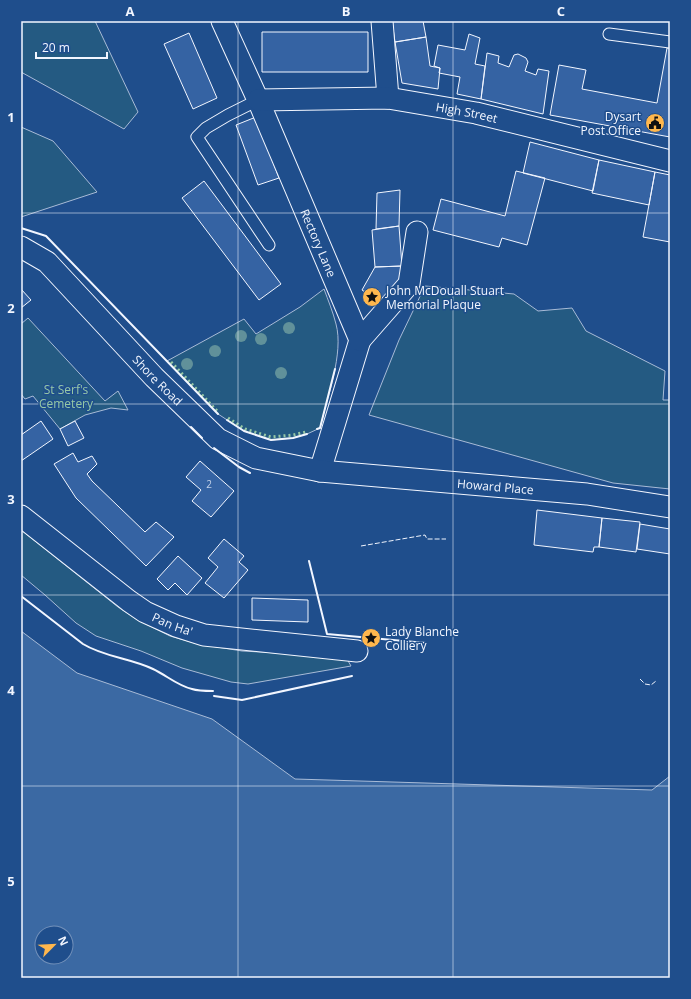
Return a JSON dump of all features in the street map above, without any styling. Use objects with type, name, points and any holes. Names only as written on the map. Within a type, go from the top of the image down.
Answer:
[{"type":"street","name":"Rectory Lane","points":[[222,21],[258,100],[360,340]]},
{"type":"street","points":[[382,21],[388,98]]},
{"type":"street","name":"High Street","points":[[258,100],[388,98],[476,113],[670,161]]},
{"type":"street","points":[[320,471],[360,340],[409,284],[417,232]]},
{"type":"street","name":"Shore Road","points":[[21,247],[47,262],[154,377],[218,439],[256,458],[320,471]]},
{"type":"street","name":"Howard Place","points":[[320,471],[587,494],[670,507]]},
{"type":"street","name":"Pan Ha'","points":[[21,516],[129,601],[145,612],[176,626],[204,635],[357,651]]},
{"type":"lane","points":[[609,34],[670,42]]},
{"type":"lane","points":[[258,100],[206,128],[197,137],[269,244]]},
{"type":"green space","points":[[21,21],[95,21],[138,112],[124,129],[21,72]]},
{"type":"green space","points":[[21,127],[53,141],[97,192],[21,217]]},
{"type":"green space","points":[[425,286],[514,294],[538,311],[572,308],[586,331],[665,371],[663,400],[670,400],[670,489],[613,483],[369,415],[399,340]]},
{"type":"green space","points":[[324,289],[336,324],[338,348],[334,376],[320,428],[307,434],[293,438],[271,440],[244,431],[218,414],[167,361],[244,319],[256,334],[300,307]]},
{"type":"green space","name":"St Serf's Cemetery","points":[[28,318],[105,401],[118,391],[128,410],[111,408],[85,415],[60,429],[33,396],[25,399],[21,394],[21,324]]},
{"type":"green space","points":[[21,530],[118,607],[136,619],[170,636],[198,644],[242,651],[315,655],[347,659],[351,666],[248,684],[231,682],[182,668],[141,651],[96,636],[76,623],[21,575]]},
{"type":"shaded area","points":[[21,631],[77,673],[212,719],[295,779],[652,790],[670,776],[670,978],[21,978]]},
{"type":"building","points":[[392,21],[423,21],[426,37],[395,42]]},
{"type":"building","points":[[262,32],[368,32],[368,72],[262,72]]},
{"type":"building","points":[[189,33],[217,98],[193,109],[164,44]]},
{"type":"building","points":[[469,34],[480,38],[475,64],[485,66],[481,99],[457,94],[460,77],[439,73],[440,68],[434,66],[438,45],[465,50]]},
{"type":"building","points":[[426,37],[430,66],[440,68],[438,89],[402,83],[395,42]]},
{"type":"building","points":[[667,48],[670,48],[670,137],[550,115],[559,65],[586,70],[582,89],[657,103]]},
{"type":"building","points":[[487,53],[499,56],[498,63],[509,67],[514,55],[518,54],[526,58],[528,62],[525,71],[536,75],[538,69],[549,71],[543,114],[481,99]]},
{"type":"building","points":[[256,117],[279,178],[258,185],[236,125]]},
{"type":"building","points":[[530,142],[599,160],[593,191],[523,173]]},
{"type":"building","points":[[599,160],[655,172],[649,205],[592,193]]},
{"type":"building","points":[[516,171],[545,178],[527,245],[502,238],[499,247],[433,230],[441,199],[505,216]]},
{"type":"building","points":[[655,172],[670,175],[670,242],[643,237]]},
{"type":"building","points":[[204,181],[281,284],[259,300],[182,198]]},
{"type":"building","points":[[400,190],[399,226],[376,229],[377,193]]},
{"type":"building","points":[[399,226],[402,266],[375,267],[372,230]]},
{"type":"building","points":[[402,266],[399,280],[383,304],[362,290],[375,267]]},
{"type":"building","points":[[21,289],[31,300],[21,308]]},
{"type":"building","points":[[41,421],[53,439],[21,461],[21,435]]},
{"type":"building","points":[[75,421],[84,438],[68,446],[60,429]]},
{"type":"building","points":[[73,453],[78,462],[92,456],[97,464],[87,474],[92,481],[145,532],[156,522],[174,537],[146,566],[76,498],[54,464]]},
{"type":"building","points":[[200,461],[234,491],[211,517],[192,501],[201,490],[186,477]]},
{"type":"building","points":[[537,510],[602,518],[599,547],[594,547],[593,552],[534,545]]},
{"type":"building","points":[[602,518],[640,522],[636,552],[599,547]]},
{"type":"building","points":[[640,524],[670,529],[670,554],[637,549]]},
{"type":"building","points":[[224,539],[244,556],[239,562],[248,570],[224,598],[205,583],[218,567],[208,558]]},
{"type":"building","points":[[178,556],[202,578],[187,595],[175,583],[168,590],[157,579]]},
{"type":"building","points":[[252,598],[308,600],[308,622],[252,620]]},
{"type":"hedge","points":[[171,362],[218,412]]},
{"type":"hedge","points":[[228,418],[245,429],[271,437],[306,432]]},
{"type":"fence","points":[[361,546],[425,535],[427,539],[446,539]]},
{"type":"fence","points":[[640,679],[645,684],[651,685],[656,681]]},
{"type":"wall","points":[[21,228],[46,236],[218,414]]},
{"type":"wall","points":[[317,429],[320,428],[335,369]]},
{"type":"wall","points":[[227,420],[244,431],[271,440],[293,438],[307,434]]},
{"type":"wall","points":[[191,427],[202,438]]},
{"type":"wall","points":[[214,448],[239,467],[250,473]]},
{"type":"wall","points":[[309,561],[327,634],[426,643]]},
{"type":"wall","points":[[21,596],[83,644],[91,648],[108,655],[144,665],[158,671],[187,688],[199,691],[213,691]]},
{"type":"wall","points":[[214,696],[242,700],[352,676]]},
{"type":"place","name":"Dysart Post Office","points":[[655,123]]},
{"type":"place","name":"John McDouall Stuart Memorial Plaque","points":[[372,297]]},
{"type":"place","name":"Lady Blanche Colliery","points":[[371,638]]}]
